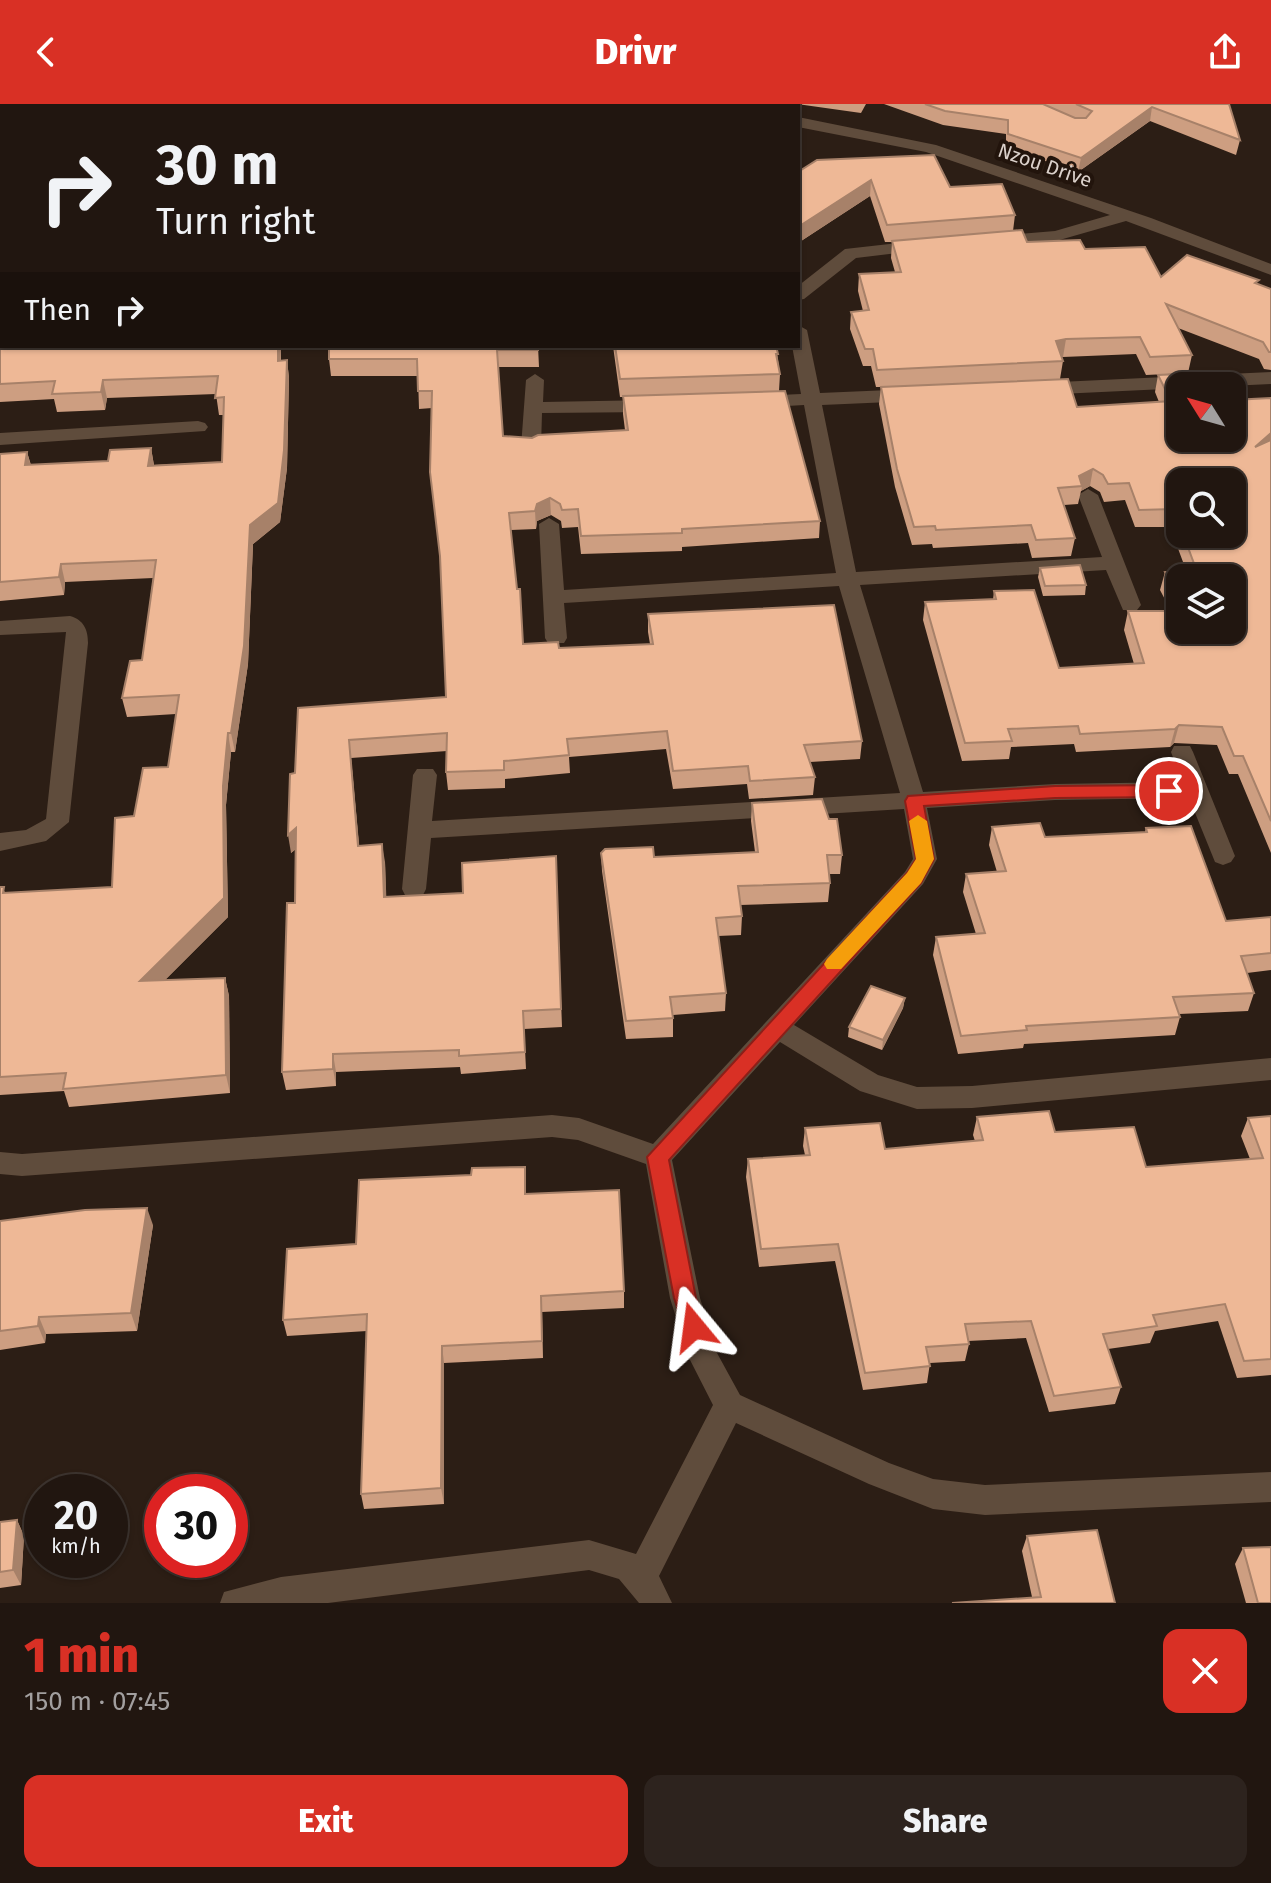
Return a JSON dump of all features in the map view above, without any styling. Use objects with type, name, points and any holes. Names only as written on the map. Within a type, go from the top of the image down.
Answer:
[{"type":"street","name":"Nzou Drive","points":[[800,122],[930,148],[1271,270]]},
{"type":"street","points":[[980,241],[1056,236],[1126,216]]},
{"type":"street","points":[[800,293],[851,253],[950,244]]},
{"type":"street","points":[[658,1157],[914,878],[925,859],[914,801],[847,578],[800,342]]},
{"type":"street","points":[[1016,390],[1271,378]]},
{"type":"street","points":[[531,447],[535,380]]},
{"type":"street","points":[[735,403],[937,394]]},
{"type":"street","points":[[533,408],[676,405]]},
{"type":"street","points":[[0,439],[198,427]]},
{"type":"street","points":[[1088,495],[1130,605]]},
{"type":"street","points":[[549,524],[556,638]]},
{"type":"street","points":[[553,597],[1113,563]]},
{"type":"street","points":[[0,628],[70,623],[77,631],[77,643],[57,822],[44,834],[0,842]]},
{"type":"street","points":[[1182,752],[1223,856]]},
{"type":"street","points":[[414,889],[425,775]]},
{"type":"street","points":[[420,830],[1055,792],[1197,790]]},
{"type":"street","points":[[776,1027],[869,1083],[917,1098],[972,1097],[1271,1069]]},
{"type":"street","points":[[0,1163],[53,1163],[552,1126],[579,1129],[658,1157]]},
{"type":"street","points":[[658,1157],[685,1298],[703,1356],[729,1405],[880,1474],[933,1494],[985,1500],[1271,1487]]},
{"type":"street","points":[[236,1603],[281,1593],[589,1555],[617,1559],[649,1589],[729,1405]]},
{"type":"building","points":[[925,104],[1043,104],[1075,118],[1086,118],[1092,111],[1076,104],[1229,104],[1240,140],[1152,107],[1081,158],[1008,134],[1008,120],[945,111]]},
{"type":"building","points":[[934,155],[950,187],[1002,184],[1015,215],[887,225],[871,180],[800,226],[800,171],[817,160]]},
{"type":"building","points":[[1022,230],[1027,242],[1080,240],[1085,249],[1145,247],[1161,277],[1187,255],[1259,280],[1255,283],[1271,289],[1271,352],[1263,342],[1166,304],[1192,355],[1150,357],[1140,337],[1066,339],[1056,341],[1063,361],[877,370],[873,349],[865,349],[851,312],[869,310],[859,274],[901,272],[892,241]]},
{"type":"building","points":[[0,348],[278,348],[278,361],[287,360],[284,450],[278,503],[250,525],[244,646],[231,733],[228,733],[223,786],[224,898],[140,981],[225,978],[226,1075],[63,1089],[66,1073],[0,1077],[0,887],[4,887],[3,893],[112,887],[115,818],[134,816],[143,768],[168,767],[179,695],[122,698],[130,661],[142,660],[156,560],[61,564],[59,577],[0,582],[0,454],[27,452],[25,465],[108,461],[110,450],[151,448],[148,466],[222,462],[224,397],[215,398],[218,376],[103,380],[101,392],[52,394],[55,381],[0,384]]},
{"type":"building","points":[[329,348],[538,348],[497,350],[503,436],[532,438],[538,435],[628,430],[623,396],[785,391],[820,521],[682,529],[682,533],[581,536],[578,509],[562,510],[560,504],[550,498],[537,504],[535,511],[509,513],[517,589],[520,589],[523,644],[558,642],[559,648],[653,644],[648,614],[834,605],[862,741],[804,745],[815,777],[750,781],[748,766],[673,771],[667,731],[567,739],[569,755],[504,761],[504,770],[446,772],[447,733],[349,740],[358,846],[382,844],[384,897],[463,893],[462,863],[556,856],[561,1009],[523,1011],[525,1052],[459,1056],[459,1050],[333,1054],[333,1069],[282,1072],[287,903],[295,903],[296,828],[288,835],[290,774],[295,773],[298,708],[446,697],[440,556],[430,472],[432,391],[418,391],[417,359],[329,359]]},
{"type":"building","points":[[615,348],[776,348],[780,374],[620,379]]},
{"type":"building","points":[[1158,375],[1166,375],[1166,391]]},
{"type":"building","points":[[1068,379],[1077,407],[1166,401],[1166,452],[1246,452],[1246,399],[1271,398],[1271,433],[1255,447],[1271,440],[1271,821],[1243,756],[1234,756],[1222,727],[1179,725],[1175,729],[1080,734],[1078,726],[1008,729],[1012,741],[965,743],[925,602],[996,599],[994,591],[1034,590],[1059,668],[1144,663],[1128,611],[1166,611],[1166,644],[1246,644],[1246,564],[1194,564],[1188,548],[1246,548],[1246,468],[1166,468],[1166,509],[1139,510],[1129,483],[1108,484],[1103,475],[1093,469],[1079,476],[1082,486],[1058,488],[1075,538],[1036,540],[1031,525],[936,530],[935,526],[914,527],[897,469],[881,387]]},
{"type":"building","points":[[1080,565],[1086,585],[1045,586],[1040,568]]},
{"type":"building","points":[[822,799],[829,819],[837,819],[842,855],[827,855],[830,883],[738,886],[742,916],[716,918],[726,993],[670,997],[673,1018],[626,1021],[601,853],[605,849],[653,847],[654,857],[758,852],[752,803]]},
{"type":"building","points":[[1040,823],[1045,837],[1147,832],[1146,828],[1191,826],[1226,921],[1271,917],[1271,953],[1241,956],[1254,993],[1173,997],[1180,1017],[1026,1026],[1027,1030],[961,1036],[936,937],[985,933],[966,874],[1006,871],[992,827]]},
{"type":"building","points":[[871,986],[905,998],[883,1040],[849,1027]]},
{"type":"building","points":[[1049,1111],[1055,1132],[1134,1127],[1146,1167],[1263,1158],[1248,1118],[1271,1116],[1271,1359],[1244,1361],[1225,1304],[1153,1315],[1157,1326],[1103,1334],[1121,1387],[1054,1396],[1031,1321],[965,1324],[969,1344],[926,1347],[930,1366],[865,1373],[838,1244],[761,1249],[748,1159],[810,1155],[805,1128],[880,1123],[885,1149],[983,1140],[977,1117]]},
{"type":"building","points":[[525,1167],[525,1194],[619,1190],[624,1291],[541,1296],[542,1341],[442,1346],[441,1488],[361,1494],[367,1314],[283,1320],[287,1249],[356,1244],[359,1180],[471,1175],[472,1168]]},
{"type":"building","points":[[147,1208],[131,1313],[39,1317],[38,1326],[0,1331],[0,1221],[85,1210]]},
{"type":"building","points":[[17,1520],[13,1570],[0,1572],[0,1522]]},
{"type":"building","points":[[1097,1530],[1115,1603],[952,1603],[1041,1597],[1027,1536]]},
{"type":"building","points":[[1271,1547],[1271,1603],[1258,1603],[1243,1548]]},
{"type":"slow traffic","points":[[834,964],[914,878],[925,859],[918,821]]},
{"type":"route","points":[[694,1327],[685,1298],[658,1157],[914,878],[925,859],[914,801],[1055,792],[1169,791]]}]
